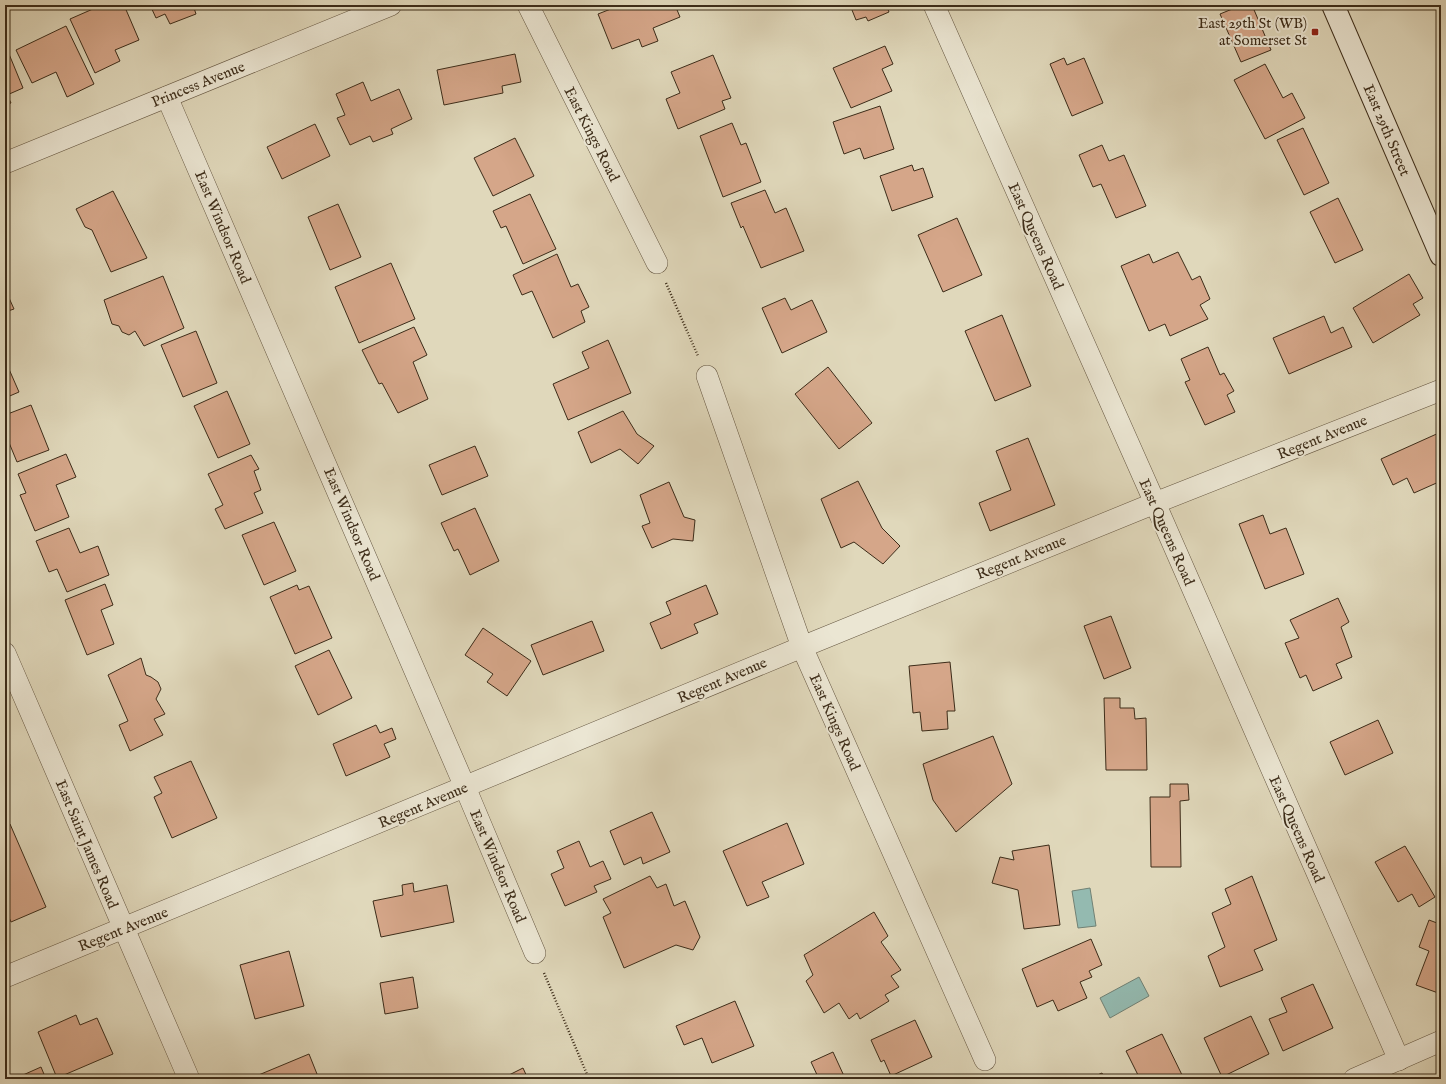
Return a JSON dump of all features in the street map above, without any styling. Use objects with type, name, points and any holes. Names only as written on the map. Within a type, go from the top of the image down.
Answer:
[{"type":"main road","name":"East 29th Street","points":[[1333,5],[1441,255]]},
{"type":"street","name":"Princess Avenue","points":[[5,163],[391,5]]},
{"type":"street","name":"East Kings Road","points":[[528,5],[657,263]]},
{"type":"street","name":"East Queens Road","points":[[934,5],[1155,503],[1399,1060]]},
{"type":"street","name":"East Windsor Road","points":[[167,97],[465,787],[535,953]]},
{"type":"street","name":"East Kings Road","points":[[707,376],[802,647],[985,1060]]},
{"type":"street","name":"Regent Avenue","points":[[5,977],[802,647],[1155,503],[1441,390]]},
{"type":"street","name":"East Saint James Road","points":[[5,653],[189,1079]]},
{"type":"street","points":[[1354,1079],[1441,1041]]},
{"type":"path","points":[[657,263],[707,376]]},
{"type":"path","points":[[535,953],[589,1079]]},
{"type":"water","points":[[1090,888],[1096,926],[1078,928],[1072,891]]},
{"type":"water","points":[[1139,977],[1149,996],[1110,1018],[1100,998]]},
{"type":"building","points":[[102,5],[124,5],[139,40],[115,50],[120,61],[95,73],[70,19]]},
{"type":"building","points":[[150,5],[193,5],[196,14],[170,24],[165,14],[156,18]]},
{"type":"building","points":[[621,5],[675,5],[680,17],[653,28],[658,41],[642,47],[639,39],[612,49],[598,14]]},
{"type":"building","points":[[850,5],[891,5],[887,7],[889,12],[868,21],[866,17],[856,20]]},
{"type":"building","points":[[1242,5],[1252,5],[1271,50],[1241,62],[1220,14]]},
{"type":"building","points":[[66,26],[94,84],[67,97],[56,72],[32,83],[16,50]]},
{"type":"building","points":[[885,46],[893,64],[882,69],[892,91],[851,108],[833,68]]},
{"type":"building","points":[[9,54],[23,88],[7,95],[11,103],[5,105],[5,56]]},
{"type":"building","points":[[515,54],[521,82],[502,86],[503,93],[444,105],[437,70]]},
{"type":"building","points":[[713,55],[731,98],[722,101],[725,109],[678,129],[666,99],[680,93],[671,72]]},
{"type":"building","points":[[1064,58],[1067,65],[1084,58],[1103,103],[1072,116],[1050,64]]},
{"type":"building","points":[[1265,64],[1283,98],[1292,93],[1305,118],[1265,139],[1234,80]]},
{"type":"building","points":[[363,82],[371,101],[399,89],[412,119],[391,129],[393,134],[373,142],[370,136],[350,145],[337,118],[345,115],[336,94]]},
{"type":"building","points":[[880,106],[894,149],[864,159],[860,148],[844,154],[833,122]]},
{"type":"building","points":[[732,123],[741,145],[746,143],[761,182],[723,197],[700,136]]},
{"type":"building","points":[[315,124],[330,156],[282,179],[267,147]]},
{"type":"building","points":[[1303,128],[1329,183],[1304,195],[1277,140]]},
{"type":"building","points":[[515,138],[534,176],[493,196],[474,158]]},
{"type":"building","points":[[1102,145],[1109,161],[1124,155],[1146,206],[1116,218],[1101,184],[1093,187],[1079,155]]},
{"type":"building","points":[[912,165],[914,171],[923,168],[933,197],[892,211],[880,176]]},
{"type":"building","points":[[765,190],[775,213],[786,208],[804,251],[761,268],[743,226],[741,228],[731,203]]},
{"type":"building","points":[[113,191],[147,258],[111,272],[92,230],[85,227],[76,209]]},
{"type":"building","points":[[530,194],[556,249],[523,264],[506,226],[501,228],[493,211]]},
{"type":"building","points":[[1338,198],[1363,250],[1335,263],[1310,212]]},
{"type":"building","points":[[338,204],[361,257],[330,270],[308,217]]},
{"type":"building","points":[[957,218],[982,275],[943,292],[918,235]]},
{"type":"building","points":[[1178,252],[1192,280],[1200,276],[1210,299],[1200,305],[1208,319],[1170,336],[1165,324],[1149,331],[1121,266],[1149,254],[1153,263]]},
{"type":"building","points":[[557,254],[571,287],[578,284],[589,307],[581,311],[585,322],[553,338],[532,291],[522,295],[513,275]]},
{"type":"building","points":[[391,263],[415,319],[359,343],[335,287]]},
{"type":"building","points":[[1409,274],[1423,298],[1413,304],[1420,315],[1373,343],[1353,308]]},
{"type":"building","points":[[163,276],[184,328],[144,346],[135,331],[129,335],[122,332],[119,326],[112,324],[104,300]]},
{"type":"building","points":[[5,289],[14,309],[5,312]]},
{"type":"building","points":[[785,298],[791,310],[812,300],[827,332],[782,353],[762,308]]},
{"type":"building","points":[[1002,315],[1031,386],[995,401],[965,331]]},
{"type":"building","points":[[1324,316],[1331,333],[1343,327],[1352,347],[1289,374],[1273,338]]},
{"type":"building","points":[[414,327],[427,355],[413,362],[428,399],[398,413],[382,383],[379,384],[362,350]]},
{"type":"building","points":[[196,331],[217,383],[183,397],[161,345]]},
{"type":"building","points":[[608,340],[631,393],[568,420],[553,384],[589,368],[582,352]]},
{"type":"building","points":[[1208,347],[1220,375],[1224,373],[1234,391],[1227,395],[1235,412],[1205,425],[1185,382],[1190,380],[1181,359]]},
{"type":"building","points":[[5,360],[19,392],[5,398]]},
{"type":"building","points":[[828,367],[872,423],[839,449],[795,394]]},
{"type":"building","points":[[227,391],[250,444],[218,458],[194,406]]},
{"type":"building","points":[[31,405],[49,450],[17,462],[5,433],[5,415]]},
{"type":"building","points":[[623,411],[637,434],[654,446],[638,464],[620,449],[591,463],[578,432]]},
{"type":"building","points":[[1441,432],[1441,481],[1414,493],[1407,478],[1393,485],[1381,459]]},
{"type":"building","points":[[1028,438],[1055,505],[990,531],[979,503],[1011,490],[996,451]]},
{"type":"building","points":[[475,446],[488,476],[442,495],[429,465]]},
{"type":"building","points":[[66,454],[76,477],[56,485],[69,517],[35,531],[20,495],[26,493],[18,474]]},
{"type":"building","points":[[251,455],[259,469],[254,471],[261,490],[254,493],[263,513],[225,529],[215,509],[223,505],[208,474]]},
{"type":"building","points":[[858,481],[882,528],[900,546],[883,564],[854,542],[841,548],[821,499]]},
{"type":"building","points":[[669,482],[684,517],[695,520],[693,541],[673,539],[652,548],[642,526],[650,523],[640,495]]},
{"type":"building","points":[[475,508],[499,561],[470,575],[458,549],[454,551],[441,523]]},
{"type":"building","points":[[1263,515],[1270,534],[1286,528],[1304,574],[1265,589],[1239,524]]},
{"type":"building","points":[[274,522],[296,571],[264,585],[242,535]]},
{"type":"building","points":[[69,528],[80,553],[98,546],[109,575],[67,592],[57,569],[49,572],[36,541]]},
{"type":"building","points":[[105,584],[113,605],[101,610],[114,644],[87,655],[65,600]]},
{"type":"building","points":[[297,585],[299,590],[309,586],[332,638],[295,654],[270,597]]},
{"type":"building","points":[[706,585],[718,614],[694,624],[698,633],[661,649],[650,623],[671,614],[666,602]]},
{"type":"building","points":[[1338,598],[1349,622],[1341,627],[1352,657],[1336,664],[1342,678],[1313,691],[1306,675],[1300,678],[1285,643],[1299,638],[1290,620]]},
{"type":"building","points":[[1111,616],[1131,668],[1104,679],[1084,626]]},
{"type":"building","points":[[592,621],[604,651],[543,675],[531,645]]},
{"type":"building","points":[[483,628],[531,661],[507,696],[487,682],[493,674],[465,655]]},
{"type":"building","points":[[329,650],[352,698],[318,715],[295,666]]},
{"type":"building","points":[[141,658],[146,675],[158,682],[161,689],[156,699],[165,714],[154,719],[163,735],[130,751],[119,725],[128,721],[108,675]]},
{"type":"building","points":[[950,662],[955,711],[947,711],[948,729],[922,731],[920,712],[913,713],[909,666]]},
{"type":"building","points":[[1104,698],[1120,698],[1120,708],[1134,708],[1135,719],[1146,718],[1147,770],[1106,770]]},
{"type":"building","points":[[1378,720],[1393,753],[1345,775],[1330,742]]},
{"type":"building","points":[[376,725],[380,733],[392,728],[396,739],[384,744],[390,757],[346,776],[333,744]]},
{"type":"building","points":[[993,736],[1012,784],[956,832],[933,800],[923,764]]},
{"type":"building","points":[[191,761],[217,818],[172,838],[154,797],[162,793],[154,777]]},
{"type":"building","points":[[1170,784],[1188,784],[1189,800],[1180,801],[1181,867],[1151,867],[1150,797],[1170,797]]},
{"type":"building","points":[[652,812],[670,852],[643,864],[641,857],[624,865],[610,831]]},
{"type":"building","points":[[787,823],[804,864],[762,882],[769,897],[747,906],[723,851]]},
{"type":"building","points":[[10,824],[46,907],[11,922],[5,908],[5,826]]},
{"type":"building","points":[[579,841],[590,867],[603,861],[611,879],[594,886],[597,892],[565,906],[551,874],[564,868],[557,851]]},
{"type":"building","points":[[1049,845],[1060,925],[1024,929],[1018,890],[992,883],[1000,857],[1014,860],[1012,851]]},
{"type":"building","points":[[1405,846],[1435,897],[1419,907],[1412,894],[1398,902],[1375,862]]},
{"type":"building","points":[[650,876],[657,888],[666,884],[674,906],[685,901],[700,937],[693,950],[676,945],[624,968],[603,917],[611,913],[603,899]]},
{"type":"building","points":[[1252,876],[1277,940],[1254,950],[1263,970],[1220,987],[1208,956],[1225,947],[1212,913],[1231,904],[1225,889]]},
{"type":"building","points":[[413,883],[414,892],[447,885],[454,922],[381,937],[373,901],[403,895],[402,885]]},
{"type":"building","points":[[874,912],[888,936],[881,942],[901,970],[891,976],[899,987],[885,995],[889,1001],[860,1019],[857,1013],[849,1019],[839,1003],[824,1013],[806,981],[813,975],[804,955]]},
{"type":"building","points":[[1440,915],[1441,994],[1416,985],[1429,951],[1419,947],[1429,920],[1437,923]]},
{"type":"building","points":[[1091,939],[1102,965],[1089,971],[1092,977],[1080,982],[1087,998],[1058,1011],[1053,1000],[1037,1007],[1022,969]]},
{"type":"building","points":[[289,951],[304,1006],[255,1019],[240,965]]},
{"type":"building","points":[[413,977],[418,1008],[385,1014],[380,983]]},
{"type":"building","points":[[1313,984],[1333,1028],[1283,1051],[1269,1019],[1287,1012],[1281,998]]},
{"type":"building","points":[[735,1001],[754,1046],[712,1063],[702,1038],[684,1045],[676,1026]]},
{"type":"building","points":[[76,1015],[80,1025],[97,1018],[113,1054],[57,1078],[38,1032]]},
{"type":"building","points":[[1251,1016],[1269,1054],[1222,1077],[1204,1038]]},
{"type":"building","points":[[915,1020],[932,1057],[891,1076],[884,1060],[881,1062],[871,1040]]},
{"type":"building","points":[[1162,1034],[1184,1079],[1140,1079],[1126,1051]]},
{"type":"building","points":[[833,1052],[844,1076],[837,1079],[819,1079],[811,1062]]},
{"type":"building","points":[[309,1054],[319,1079],[249,1079]]},
{"type":"building","points":[[41,1067],[46,1079],[14,1079]]},
{"type":"building","points":[[523,1068],[528,1079],[506,1079],[505,1077]]},
{"type":"building","points":[[1102,1073],[1105,1079],[1088,1079]]},
{"type":"place","name":"East 29th St (WB) at Somerset St","points":[[1315,32]]}]
